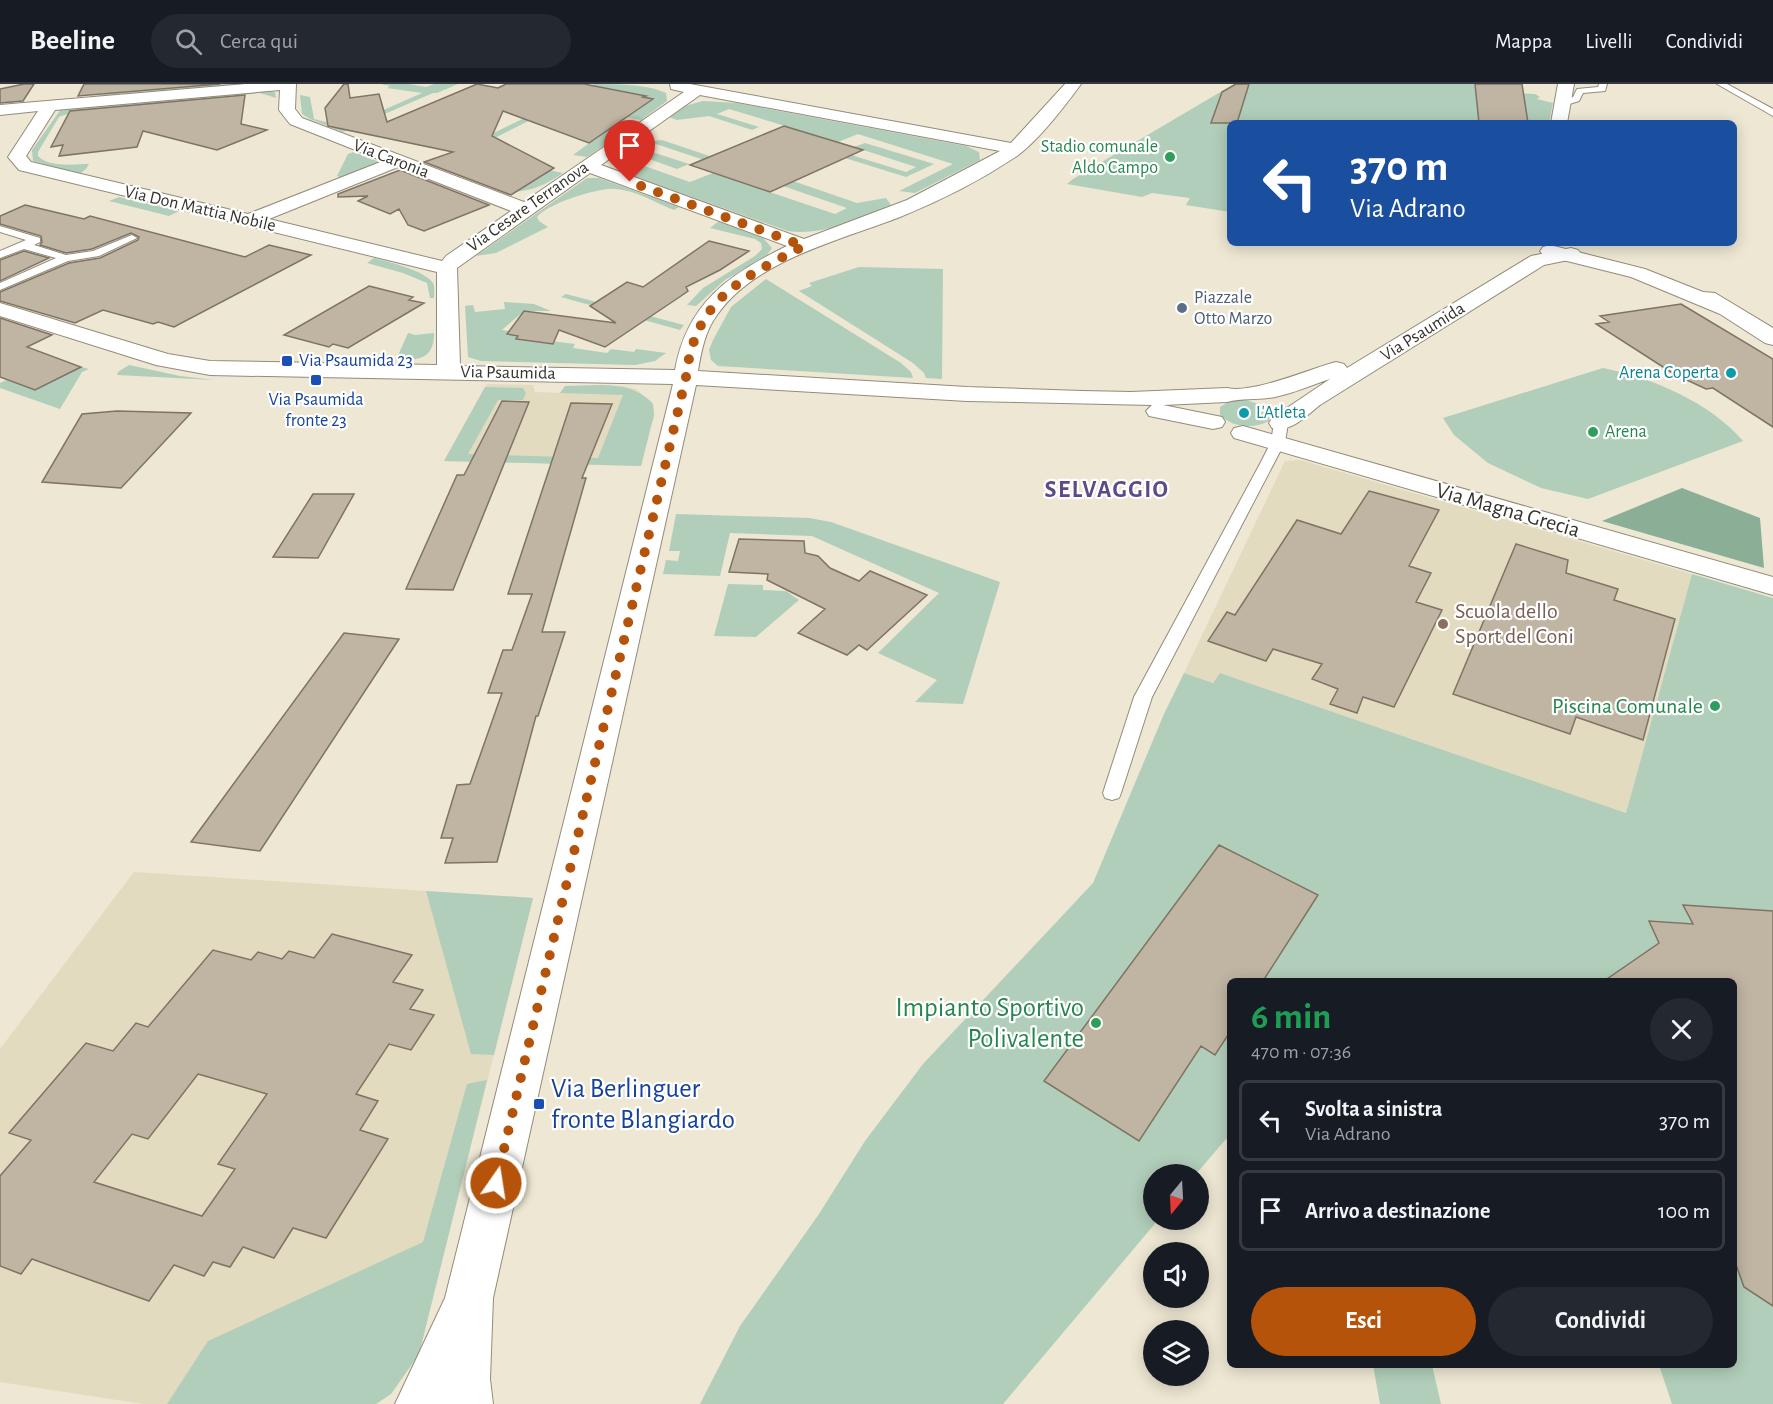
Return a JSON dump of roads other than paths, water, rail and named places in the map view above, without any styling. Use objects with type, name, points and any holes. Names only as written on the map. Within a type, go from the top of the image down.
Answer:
[{"type":"street","points":[[666,84],[1015,149]]},
{"type":"street","points":[[468,1404],[465,1379],[469,1298],[686,377],[689,352],[700,324],[726,292],[757,271],[804,246],[892,213],[973,174],[1015,149],[1073,84]]},
{"type":"street","points":[[1560,120],[1566,84]]},
{"type":"street","points":[[0,110],[288,85]]},
{"type":"street","name":"Via Caronia","points":[[288,85],[287,110],[296,121],[524,209]]},
{"type":"street","name":"Via Cesare Terranova","points":[[449,372],[447,268],[453,260],[697,90]]},
{"type":"street","name":"Via Don Mattia Nobile","points":[[50,106],[20,152],[18,158],[25,166],[447,268]]},
{"type":"street","points":[[251,220],[397,161]]},
{"type":"street","points":[[586,166],[804,246]]},
{"type":"street","points":[[1549,249],[1588,252],[1594,246]]},
{"type":"street","points":[[1549,249],[1638,273],[1726,309]]},
{"type":"street","name":"Via Psaumida","points":[[0,309],[164,360],[210,368],[686,377],[1025,397],[1131,399],[1235,395],[1274,390],[1336,369],[1367,353],[1528,255],[1549,249]]},
{"type":"street","name":"Via Psaumida","points":[[1279,433],[1312,400],[1538,260],[1549,249]]},
{"type":"street","points":[[1637,254],[1773,338]]},
{"type":"street","points":[[1213,422],[1205,411],[1206,405],[1218,397],[1235,395],[1263,399],[1278,408],[1283,418],[1279,433]]},
{"type":"street","name":"Via Magna Grecia","points":[[1025,397],[1182,415],[1213,422],[1221,427],[1243,433],[1279,433],[1773,586]]},
{"type":"street","points":[[420,1404],[469,1298]]},
{"type":"lane","points":[[1563,103],[1576,99],[1580,91],[1602,88],[1603,84]]},
{"type":"lane","points":[[1721,84],[1773,113]]},
{"type":"lane","points":[[0,229],[36,240],[0,255]]},
{"type":"lane","points":[[0,287],[66,258],[95,254],[132,238]]},
{"type":"lane","points":[[23,245],[66,258]]},
{"type":"lane","points":[[1112,793],[1143,697],[1279,433]]},
{"type":"place","name":"Stadio comunale Aldo Campo","points":[[1170,157]]},
{"type":"place","name":"Piazzale Otto Marzo","points":[[1182,308]]},
{"type":"place","name":"Via Psaumida 23","points":[[287,361]]},
{"type":"place","name":"Arena Coperta","points":[[1731,373]]},
{"type":"place","name":"Via Psaumida fronte 23","points":[[316,380]]},
{"type":"place","name":"L'Atleta","points":[[1244,413]]},
{"type":"place","name":"Arena","points":[[1593,432]]},
{"type":"place","name":"Scuola dello Sport del Coni","points":[[1443,624]]},
{"type":"place","name":"Piscina Comunale","points":[[1715,706]]},
{"type":"place","name":"Impianto Sportivo Polivalente","points":[[1096,1023]]},
{"type":"place","name":"Via Berlinguer fronte Blangiardo","points":[[539,1104]]},
{"type":"district","name":"SELVAGGIO","points":[[1107,490]]}]
